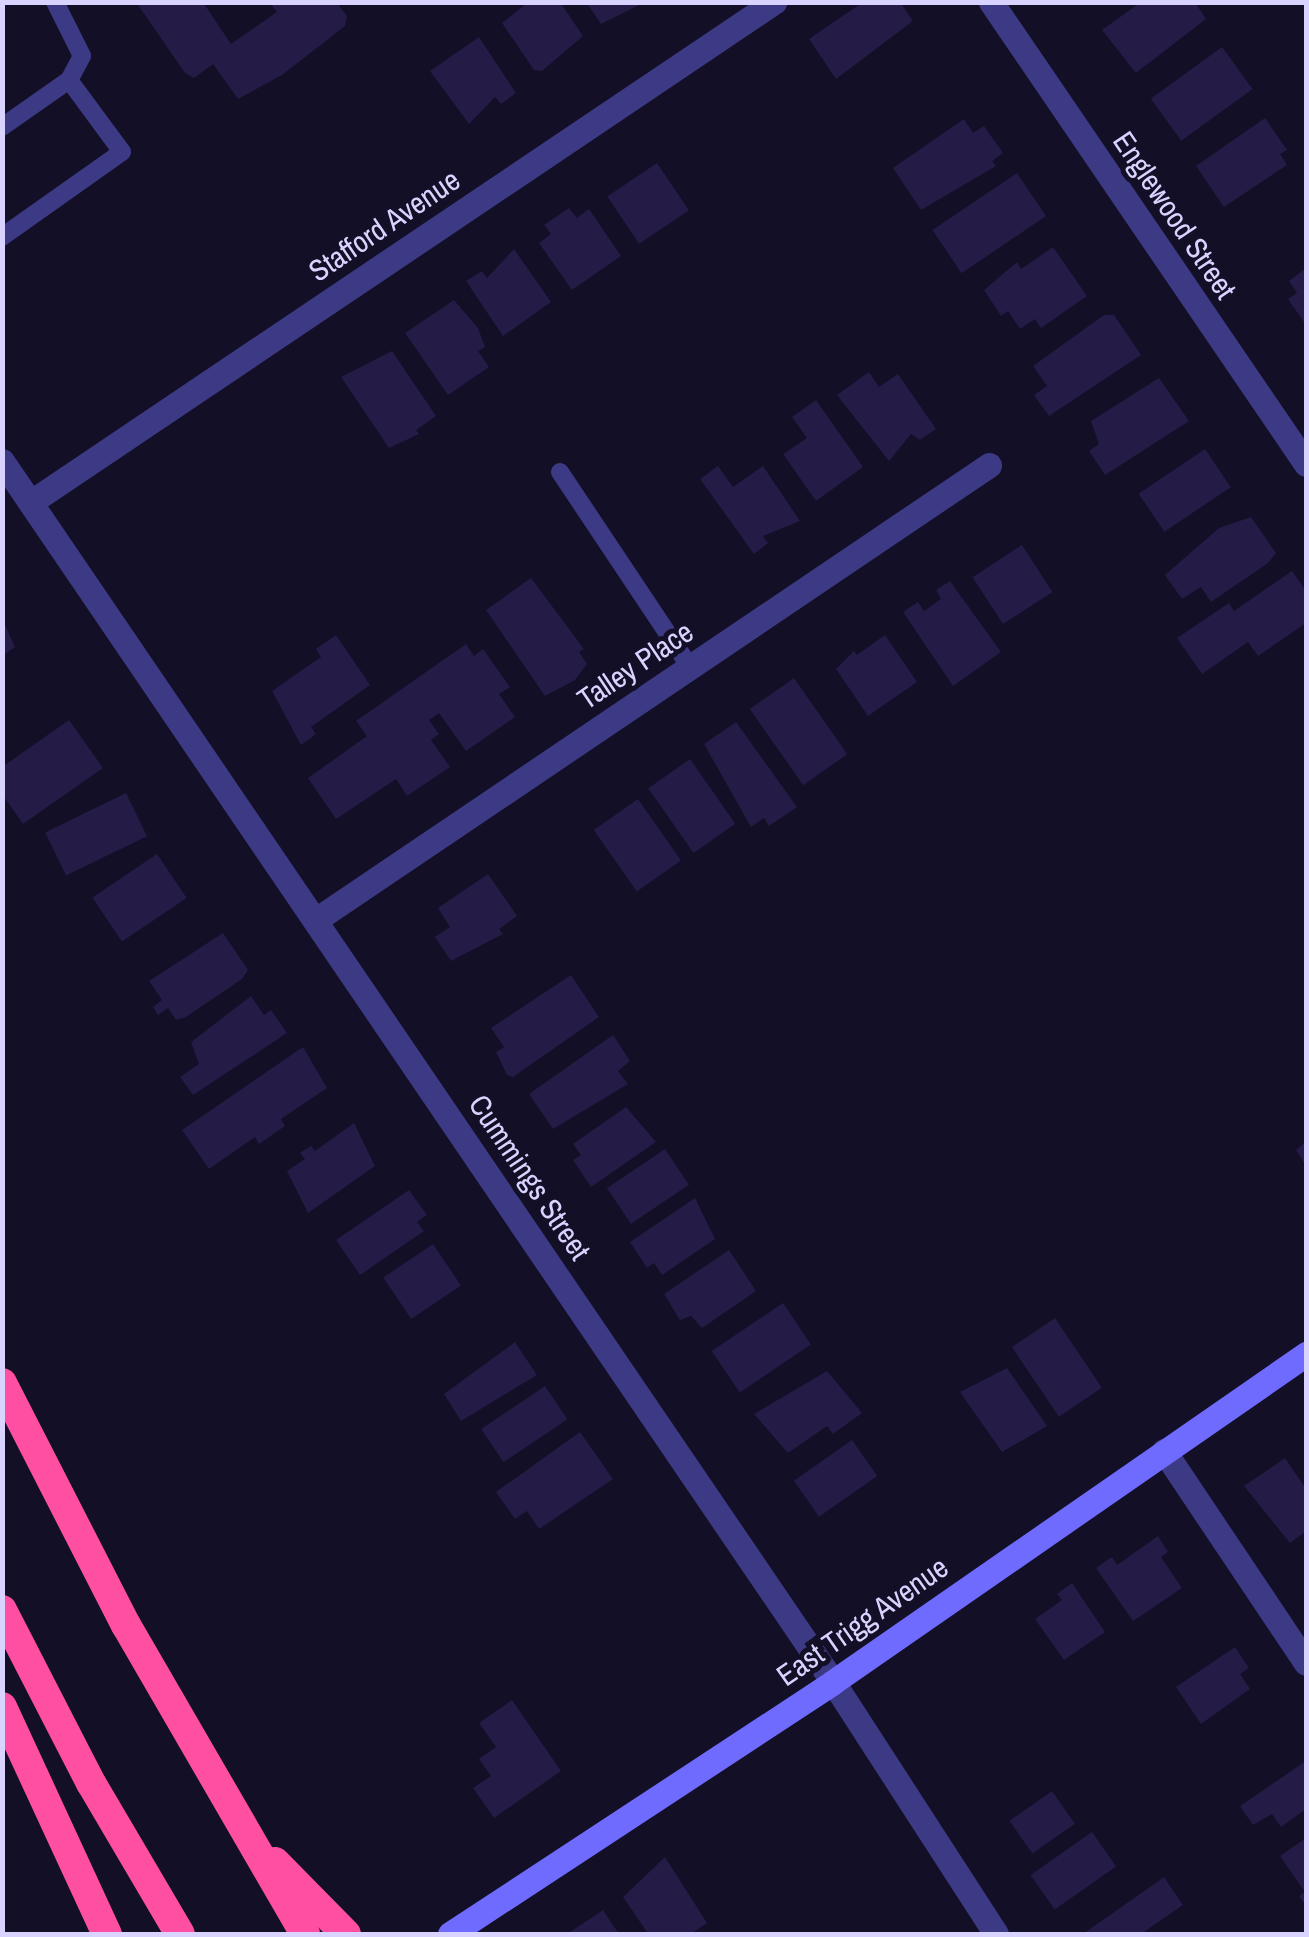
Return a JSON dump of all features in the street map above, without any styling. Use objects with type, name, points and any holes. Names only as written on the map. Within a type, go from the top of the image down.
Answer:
[{"type":"highway","points":[[2,1384],[126,1624],[305,1934]]},
{"type":"highway","points":[[2,1610],[91,1783],[180,1934]]},
{"type":"highway","points":[[2,1707],[108,1934]]},
{"type":"highway","points":[[242,1830],[346,1934]]},
{"type":"street","name":"Stafford Avenue","points":[[31,502],[774,2]]},
{"type":"street","name":"Englewood Street","points":[[991,2],[1306,464]]},
{"type":"street","name":"Cummings Street","points":[[2,461],[833,1682],[996,1934]]},
{"type":"street","name":"Talley Place","points":[[317,919],[989,465]]},
{"type":"street","name":"East Trigg Avenue","points":[[450,1934],[833,1682],[1306,1354]]},
{"type":"street","points":[[1164,1451],[1306,1663]]},
{"type":"lane","points":[[2,127],[69,80],[82,56],[55,2]]},
{"type":"lane","points":[[2,236],[122,152],[69,80]]},
{"type":"lane","points":[[560,472],[690,667]]},
{"type":"building","points":[[203,2],[231,44],[277,12],[270,3],[337,3],[347,16],[345,26],[282,75],[238,99],[213,64],[194,78],[185,73],[138,5]]},
{"type":"building","points":[[528,2],[560,2],[583,36],[542,71],[534,70],[502,23]]},
{"type":"building","points":[[586,2],[645,2],[601,24]]},
{"type":"building","points":[[863,2],[900,2],[913,21],[836,79],[809,39]]},
{"type":"building","points":[[1141,2],[1195,2],[1206,19],[1136,73],[1102,30]]},
{"type":"building","points":[[479,37],[516,93],[501,104],[495,97],[469,124],[430,71]]},
{"type":"building","points":[[1222,47],[1253,89],[1181,141],[1151,99]]},
{"type":"building","points":[[1265,118],[1287,150],[1280,154],[1287,165],[1224,207],[1196,166]]},
{"type":"building","points":[[964,119],[973,133],[984,126],[1003,153],[992,161],[996,166],[921,210],[893,168]]},
{"type":"building","points":[[657,163],[689,210],[639,244],[607,197]]},
{"type":"building","points":[[1017,173],[1046,216],[962,273],[932,230]]},
{"type":"building","points":[[569,208],[577,218],[589,209],[621,256],[572,290],[539,243],[551,234],[544,225]]},
{"type":"building","points":[[1053,247],[1087,296],[1041,328],[1035,319],[1020,329],[1008,311],[1001,316],[984,290],[1017,262],[1021,269]]},
{"type":"building","points":[[514,249],[551,302],[503,336],[466,281],[482,271],[487,278]]},
{"type":"building","points":[[1306,268],[1306,325],[1288,299],[1297,293],[1289,281]]},
{"type":"building","points":[[454,300],[478,328],[485,347],[478,351],[489,367],[448,395],[405,333]]},
{"type":"building","points":[[1104,315],[1114,315],[1141,355],[1049,416],[1034,395],[1047,386],[1033,366]]},
{"type":"building","points":[[392,351],[436,416],[416,430],[419,434],[389,448],[341,377]]},
{"type":"building","points":[[869,372],[879,387],[898,374],[936,429],[920,440],[911,434],[889,461],[837,395]]},
{"type":"building","points":[[1159,378],[1189,421],[1105,475],[1089,451],[1099,444],[1091,421]]},
{"type":"building","points":[[816,400],[863,467],[816,501],[783,454],[807,438],[792,417]]},
{"type":"building","points":[[1205,449],[1231,487],[1164,532],[1139,494]]},
{"type":"building","points":[[718,466],[733,487],[763,466],[800,521],[763,536],[768,543],[754,554],[700,479]]},
{"type":"building","points":[[1251,517],[1276,553],[1268,563],[1211,602],[1201,587],[1182,599],[1165,575],[1219,528]]},
{"type":"building","points":[[1022,545],[1052,592],[1003,624],[973,577]]},
{"type":"building","points":[[1292,571],[1306,591],[1306,623],[1258,656],[1248,642],[1202,674],[1177,638],[1229,603],[1234,611]]},
{"type":"building","points":[[531,578],[584,649],[579,652],[587,664],[575,680],[545,696],[486,610]]},
{"type":"building","points":[[950,581],[1001,652],[953,686],[903,612],[918,602],[924,611],[941,599],[936,590]]},
{"type":"building","points":[[2,618],[15,647],[2,656]]},
{"type":"building","points":[[336,635],[370,685],[311,727],[316,734],[301,745],[272,691],[321,657],[316,649]]},
{"type":"building","points":[[885,635],[917,682],[868,716],[836,669],[854,651],[857,655]]},
{"type":"building","points":[[466,644],[474,656],[483,649],[510,687],[499,694],[515,717],[466,751],[439,713],[429,720],[439,734],[431,740],[450,767],[407,796],[396,779],[336,819],[308,778],[367,736],[356,721]]},
{"type":"building","points":[[794,678],[847,754],[803,785],[750,709]]},
{"type":"building","points":[[69,720],[103,768],[23,824],[2,794],[2,767]]},
{"type":"building","points":[[736,722],[797,807],[769,826],[764,818],[751,827],[704,744]]},
{"type":"building","points":[[690,759],[735,824],[694,853],[648,788]]},
{"type":"building","points":[[126,793],[147,836],[66,876],[45,832]]},
{"type":"building","points":[[638,799],[681,860],[637,891],[594,830]]},
{"type":"building","points":[[157,854],[187,898],[122,942],[92,898]]},
{"type":"building","points":[[488,874],[517,916],[499,929],[503,934],[451,961],[435,937],[450,927],[438,908]]},
{"type":"building","points":[[223,933],[248,970],[242,979],[186,1017],[176,1020],[168,1008],[158,1015],[153,1007],[162,1000],[149,981]]},
{"type":"building","points":[[571,975],[599,1017],[513,1077],[507,1075],[496,1052],[504,1047],[491,1028]]},
{"type":"building","points":[[251,996],[264,1015],[271,1010],[287,1033],[193,1095],[180,1077],[199,1064],[191,1042]]},
{"type":"building","points":[[613,1035],[630,1061],[618,1071],[628,1084],[553,1129],[529,1094]]},
{"type":"building","points":[[303,1047],[327,1088],[281,1119],[285,1126],[259,1144],[255,1137],[209,1169],[182,1130]]},
{"type":"building","points":[[626,1107],[656,1142],[591,1187],[573,1160],[581,1155],[573,1144]]},
{"type":"building","points":[[354,1123],[375,1166],[308,1213],[287,1171],[305,1159],[300,1153],[311,1146],[315,1151]]},
{"type":"building","points":[[1306,1142],[1306,1166],[1296,1150]]},
{"type":"building","points":[[665,1149],[689,1185],[631,1224],[607,1188]]},
{"type":"building","points":[[409,1190],[427,1215],[417,1222],[424,1231],[360,1275],[336,1240]]},
{"type":"building","points":[[695,1198],[715,1239],[662,1275],[654,1263],[647,1268],[630,1242]]},
{"type":"building","points":[[433,1244],[461,1285],[411,1319],[383,1278]]},
{"type":"building","points":[[729,1250],[756,1291],[702,1328],[691,1316],[680,1320],[664,1294]]},
{"type":"building","points":[[783,1303],[811,1344],[740,1393],[712,1351]]},
{"type":"building","points":[[1055,1318],[1102,1388],[1059,1417],[1012,1347]]},
{"type":"building","points":[[515,1342],[537,1375],[461,1421],[444,1394]]},
{"type":"building","points":[[1007,1368],[1047,1426],[1002,1452],[960,1392]]},
{"type":"building","points":[[827,1371],[862,1413],[833,1434],[827,1426],[788,1453],[754,1414]]},
{"type":"building","points":[[545,1386],[567,1419],[504,1462],[481,1429]]},
{"type":"building","points":[[580,1432],[613,1479],[539,1529],[527,1511],[515,1519],[496,1492]]},
{"type":"building","points":[[852,1440],[877,1476],[819,1517],[794,1481]]},
{"type":"building","points":[[1285,1458],[1306,1489],[1306,1531],[1290,1543],[1244,1486]]},
{"type":"building","points":[[1158,1536],[1168,1552],[1161,1557],[1182,1588],[1133,1621],[1096,1568],[1112,1557],[1117,1565]]},
{"type":"building","points":[[1072,1583],[1105,1632],[1064,1660],[1035,1619],[1062,1600],[1057,1594]]},
{"type":"building","points":[[1235,1647],[1249,1668],[1240,1674],[1250,1689],[1201,1724],[1176,1687]]},
{"type":"building","points":[[512,1700],[561,1771],[494,1818],[473,1788],[491,1776],[479,1759],[496,1747],[479,1723]]},
{"type":"building","points":[[1306,1761],[1306,1809],[1281,1827],[1272,1814],[1253,1825],[1240,1806]]},
{"type":"building","points":[[1052,1791],[1075,1824],[1032,1854],[1009,1821]]},
{"type":"building","points":[[1092,1832],[1116,1866],[1055,1909],[1031,1875]]},
{"type":"building","points":[[1306,1838],[1306,1906],[1299,1896],[1305,1892],[1280,1856]]},
{"type":"building","points":[[665,1857],[707,1923],[691,1934],[647,1932],[623,1897]]},
{"type":"building","points":[[1164,1877],[1183,1905],[1141,1934],[1083,1934]]},
{"type":"building","points":[[603,1910],[619,1934],[567,1934]]}]
